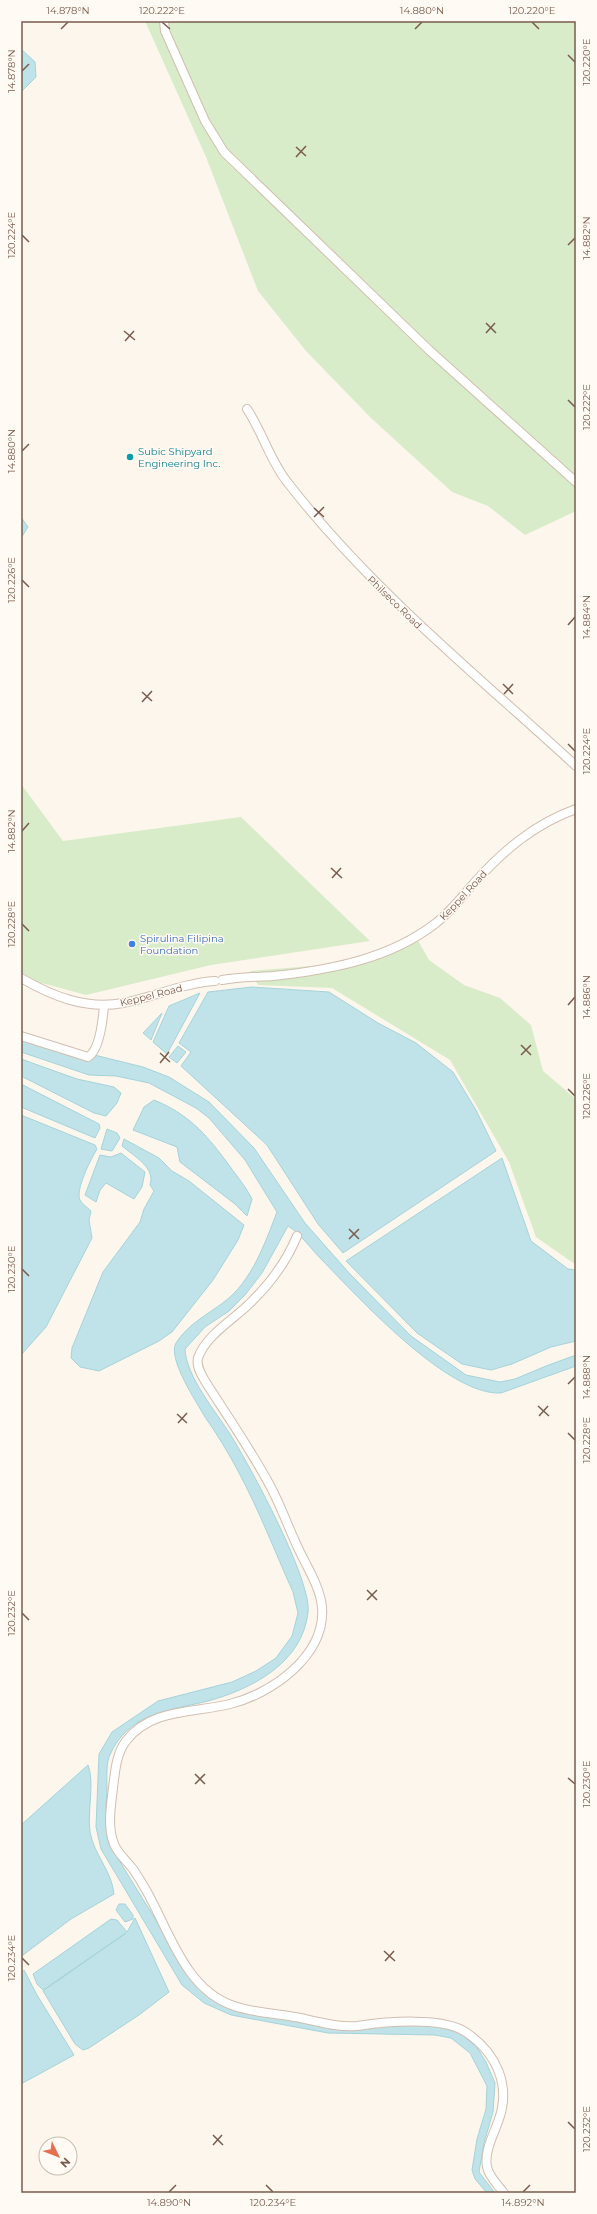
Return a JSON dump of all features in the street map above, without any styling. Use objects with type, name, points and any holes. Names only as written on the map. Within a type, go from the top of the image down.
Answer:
[{"type":"street","points":[[164,21],[165,31],[205,121],[224,152],[429,350],[576,482]]},
{"type":"street","name":"Philseco Road","points":[[247,409],[287,482],[352,558],[403,611],[576,766]]},
{"type":"street","name":"Keppel Road","points":[[21,978],[61,997],[78,1002],[104,1005],[122,1003],[166,990],[218,980],[321,969],[358,961],[402,944],[442,918],[494,862],[514,843],[549,821],[576,809]]},
{"type":"street","points":[[21,1036],[88,1057],[93,1053],[101,1028],[104,1005]]},
{"type":"street","points":[[297,1236],[290,1252],[261,1293],[206,1344],[199,1356],[198,1364],[205,1381],[268,1482],[317,1588],[322,1612],[316,1638],[297,1666],[256,1694],[229,1704],[168,1714],[145,1726],[131,1736],[122,1748],[117,1764],[110,1817],[112,1838],[117,1850],[134,1871],[146,1891],[190,1972],[202,1987],[220,2001],[246,2010],[343,2026],[389,2022],[446,2025],[465,2031],[481,2044],[493,2058],[501,2077],[503,2092],[500,2116],[490,2140],[487,2168],[504,2193]]},
{"type":"green space","points":[[145,21],[576,21],[576,511],[525,535],[488,506],[452,492],[371,418],[306,351],[258,291],[206,157]]},
{"type":"green space","points":[[21,784],[63,841],[241,817],[370,941],[211,965],[86,995],[38,982],[21,972]]},
{"type":"green space","points":[[416,937],[429,960],[464,985],[500,998],[531,1025],[543,1071],[576,1099],[576,1265],[536,1237],[509,1162],[450,1060],[332,988],[258,985],[250,971],[358,962]]},
{"type":"water","points":[[21,49],[35,62],[36,77],[21,92]]},
{"type":"water","points":[[21,517],[28,527],[21,538]]},
{"type":"water","points":[[252,987],[329,992],[378,1023],[416,1043],[453,1072],[476,1110],[496,1151],[343,1253],[318,1224],[267,1145],[181,1066],[191,1052],[179,1043],[208,992]]},
{"type":"water","points":[[200,993],[167,1054],[153,1042],[169,1006]]},
{"type":"water","points":[[162,1013],[151,1040],[143,1033]]},
{"type":"water","points":[[21,1033],[62,1047],[143,1067],[169,1077],[209,1102],[254,1148],[305,1223],[350,1274],[411,1336],[466,1375],[500,1382],[515,1379],[576,1355],[576,1366],[501,1393],[480,1390],[456,1379],[405,1342],[358,1297],[318,1256],[302,1237],[288,1226],[262,1273],[245,1295],[229,1311],[205,1327],[185,1349],[190,1371],[251,1470],[291,1551],[301,1576],[307,1598],[308,1613],[304,1631],[296,1646],[285,1660],[257,1681],[225,1696],[164,1711],[138,1722],[117,1742],[109,1757],[107,1765],[106,1830],[109,1844],[192,1979],[238,2008],[358,2025],[426,2023],[457,2031],[476,2046],[486,2062],[495,2083],[493,2112],[484,2143],[479,2172],[495,2193],[487,2193],[475,2179],[472,2170],[477,2139],[486,2109],[487,2086],[470,2053],[451,2038],[435,2035],[328,2033],[231,2015],[204,2003],[182,1985],[101,1849],[96,1827],[99,1754],[112,1732],[158,1701],[232,1682],[256,1671],[276,1658],[292,1636],[298,1613],[293,1592],[246,1486],[184,1380],[179,1369],[174,1350],[176,1343],[186,1330],[224,1302],[242,1283],[250,1272],[262,1249],[277,1212],[245,1160],[209,1118],[196,1108],[149,1083],[116,1076],[89,1075],[21,1052]]},
{"type":"water","points":[[178,1046],[186,1052],[177,1063],[169,1057]]},
{"type":"water","points":[[21,1059],[77,1079],[114,1087],[121,1093],[117,1103],[106,1116],[94,1113],[21,1076]]},
{"type":"water","points":[[21,1084],[99,1124],[100,1128],[95,1138],[21,1107]]},
{"type":"water","points":[[154,1100],[166,1105],[195,1125],[218,1151],[243,1184],[252,1199],[247,1216],[235,1204],[180,1162],[177,1147],[133,1130],[144,1107]]},
{"type":"water","points":[[21,1115],[95,1145],[97,1149],[85,1172],[79,1192],[81,1201],[91,1211],[89,1220],[92,1238],[46,1327],[21,1355]]},
{"type":"water","points":[[107,1129],[117,1133],[120,1138],[112,1151],[101,1149]]},
{"type":"water","points":[[124,1139],[159,1158],[172,1171],[189,1181],[244,1225],[238,1240],[213,1280],[172,1332],[159,1341],[99,1371],[80,1367],[71,1358],[72,1348],[103,1272],[140,1222],[144,1209],[154,1191],[150,1185],[150,1173],[138,1158],[122,1146]]},
{"type":"water","points":[[121,1153],[145,1172],[142,1187],[134,1199],[106,1183],[100,1190],[96,1202],[85,1195],[100,1155],[111,1157]]},
{"type":"water","points":[[502,1158],[531,1241],[568,1269],[576,1270],[576,1341],[551,1347],[512,1364],[491,1370],[462,1364],[417,1333],[346,1261]]},
{"type":"water","points":[[88,1765],[91,1780],[89,1815],[90,1832],[95,1848],[107,1870],[113,1886],[114,1894],[71,1919],[21,1955],[21,1825]]},
{"type":"water","points":[[119,1904],[125,1904],[133,1915],[133,1919],[125,1922],[116,1910]]},
{"type":"water","points":[[135,1918],[169,1992],[139,2015],[89,2048],[83,2050],[75,2044],[43,1991],[126,1933],[43,1990],[37,1984],[33,1974],[111,1919],[117,1920],[127,1932]]},
{"type":"water","points":[[24,1970],[37,1995],[74,2055],[21,2084],[21,1973]]},
{"type":"place","name":"Subic Shipyard Engineering Inc.","points":[[130,457]]},
{"type":"place","name":"Spirulina Filipina Foundation","points":[[132,944]]}]
